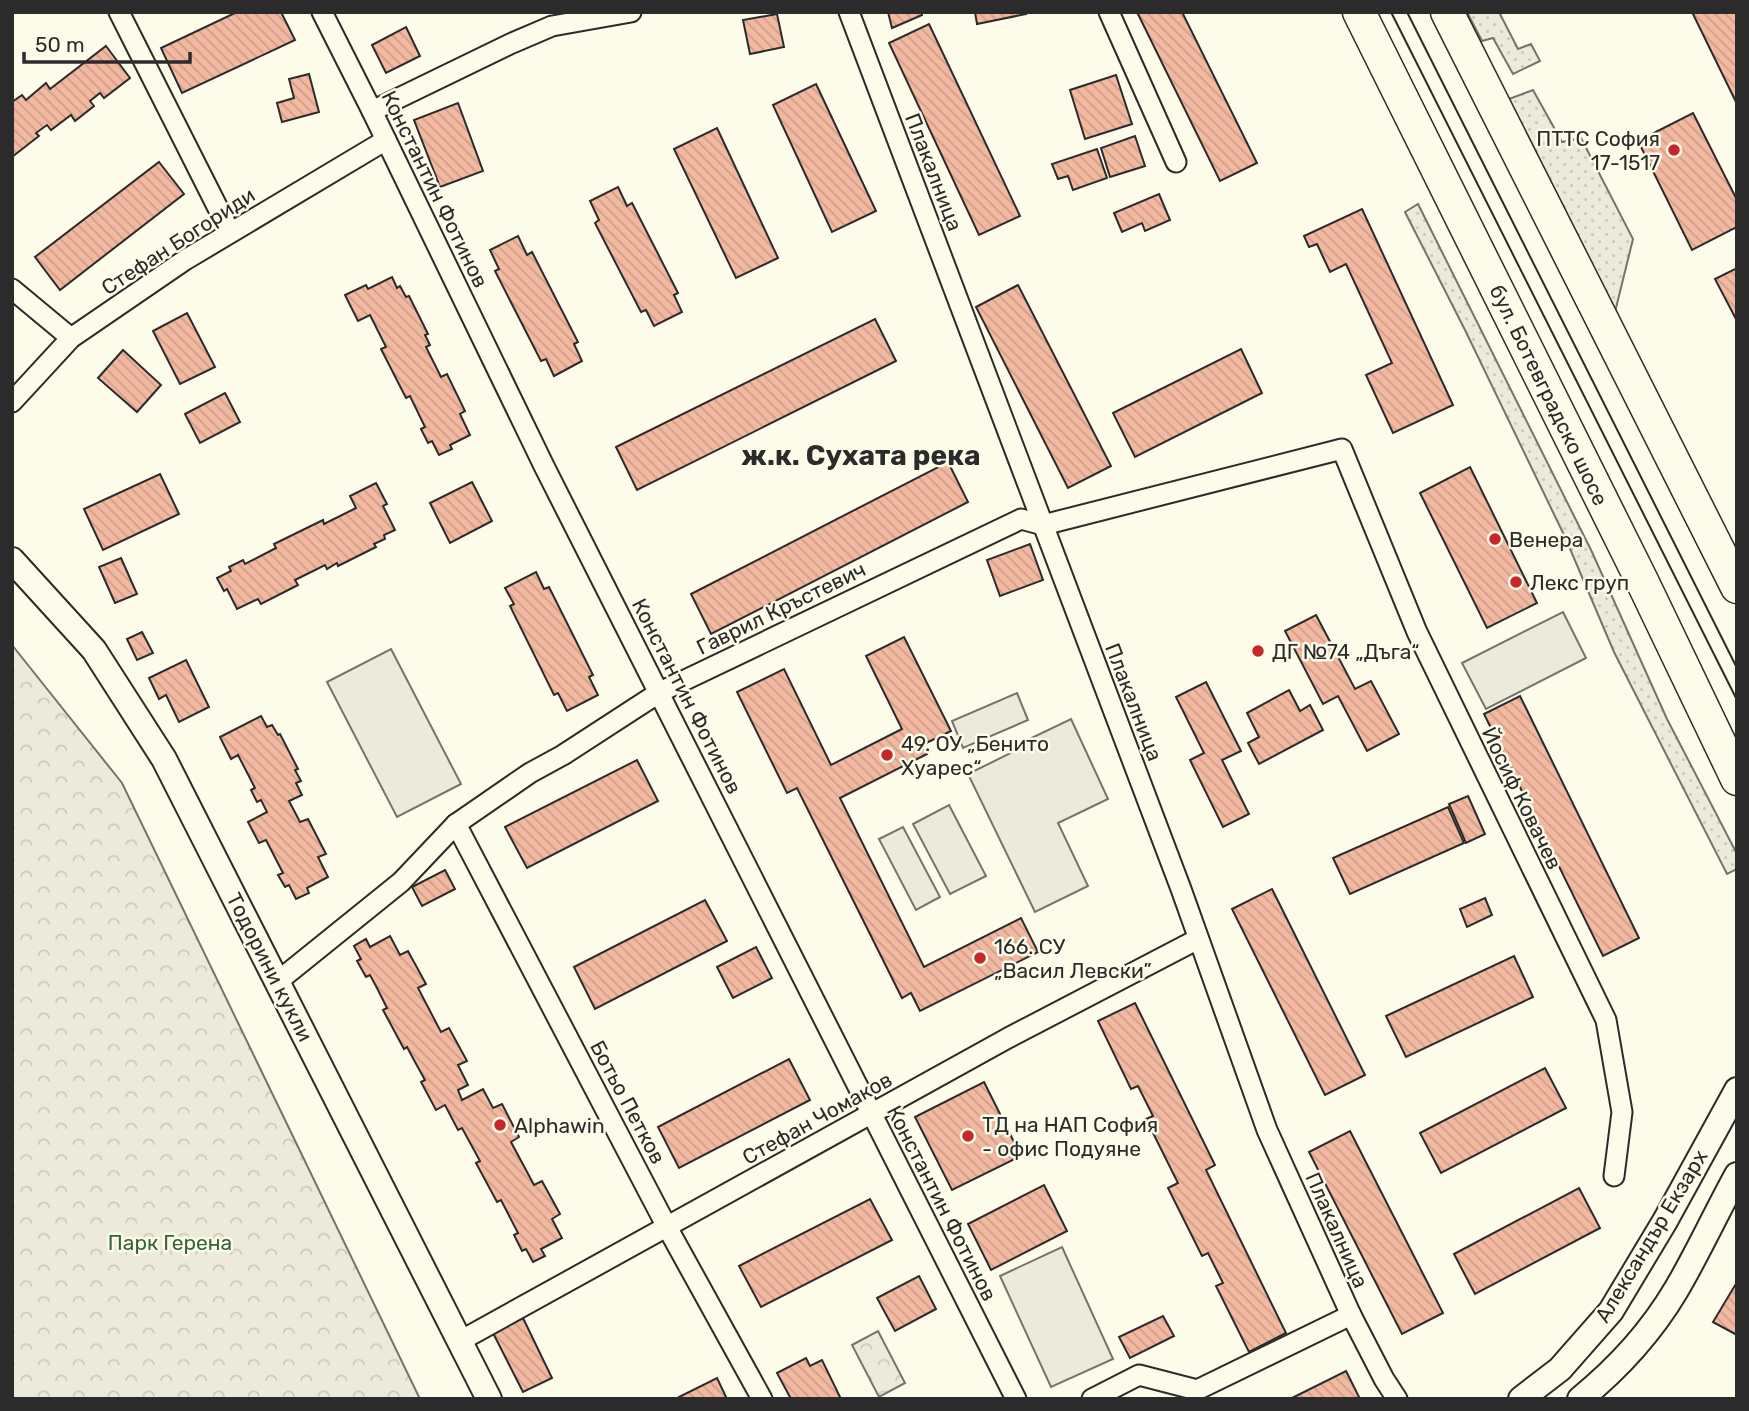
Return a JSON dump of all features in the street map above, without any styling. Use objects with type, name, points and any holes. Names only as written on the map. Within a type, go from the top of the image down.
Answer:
[{"type":"main road","name":"бул. Ботевградско шосе","points":[[1359,12],[1643,583],[1737,779]]},
{"type":"main road","points":[[1447,12],[1737,587]]},
{"type":"street","points":[[119,12],[230,232]]},
{"type":"street","name":"Константин Фотинов","points":[[322,12],[544,466],[1016,1399]]},
{"type":"street","points":[[372,111],[510,44],[550,19],[631,12]]},
{"type":"street","name":"Плакалница","points":[[849,12],[1268,1130],[1351,1315],[1384,1379],[1398,1399]]},
{"type":"street","points":[[1108,12],[1177,162]]},
{"type":"street","name":"Стефан Богориди","points":[[12,402],[71,338],[230,232],[386,140]]},
{"type":"street","points":[[12,289],[71,338]]},
{"type":"street","name":"Гаврил Кръстевич","points":[[278,982],[401,882],[456,824],[530,773],[563,755],[660,692],[1021,519],[1043,525],[1342,449]]},
{"type":"street","name":"Йосиф Ковачев","points":[[1342,449],[1417,632],[1606,1020],[1622,1112],[1614,1176]]},
{"type":"street","name":"Тодорини кукли","points":[[12,560],[94,650],[164,759],[489,1399]]},
{"type":"street","name":"Ботьо Петков","points":[[456,824],[667,1227],[762,1399]]},
{"type":"street","name":"Стефан Чомаков","points":[[460,1341],[1008,1038],[1198,939]]},
{"type":"street","name":"Александър Екзарх","points":[[1521,1399],[1560,1368],[1611,1311],[1665,1221],[1737,1090]]},
{"type":"street","name":"Александър Екзарх","points":[[1580,1399],[1634,1348],[1675,1291],[1737,1175]]},
{"type":"street","points":[[1092,1399],[1139,1375],[1198,1390],[1351,1315]]},
{"type":"green space","points":[[1467,12],[1499,12],[1518,49],[1531,44],[1540,61],[1513,74],[1493,38],[1482,41]]},
{"type":"green space","points":[[1533,90],[1562,142],[1581,138],[1633,239],[1615,312],[1509,99]]},
{"type":"green space","points":[[1418,204],[1592,552],[1667,719],[1737,854],[1737,869],[1727,874],[1614,652],[1565,537],[1405,212]]},
{"type":"green space","name":"Парк Герена","points":[[12,645],[122,783],[420,1399],[12,1399]]},
{"type":"green space","points":[[1017,693],[1028,720],[963,748],[952,721]]},
{"type":"green space","points":[[1071,719],[1108,799],[1058,823],[1088,886],[1035,912],[968,774],[1021,748],[1019,744]]},
{"type":"green space","points":[[949,805],[986,876],[950,894],[913,824]]},
{"type":"green space","points":[[903,827],[940,897],[916,910],[879,839]]},
{"type":"green space","points":[[1062,1247],[1113,1359],[1051,1387],[1000,1276]]},
{"type":"green space","points":[[878,1331],[905,1383],[879,1397],[852,1345]]},
{"type":"shaded area","points":[[1563,612],[1586,658],[1486,709],[1462,663]]},
{"type":"shaded area","points":[[391,649],[461,784],[397,817],[327,682]]},
{"type":"building","points":[[237,12],[281,12],[295,40],[182,93],[161,48]]},
{"type":"building","points":[[888,12],[922,12],[922,15],[892,28]]},
{"type":"building","points":[[975,12],[1025,12],[1026,14],[977,24]]},
{"type":"building","points":[[1137,12],[1182,12],[1257,163],[1220,181]]},
{"type":"building","points":[[1692,12],[1737,12],[1737,104]]},
{"type":"building","points":[[777,14],[784,47],[750,54],[743,20]]},
{"type":"building","points":[[929,24],[1020,216],[979,235],[889,43]]},
{"type":"building","points":[[406,27],[420,56],[386,73],[372,45]]},
{"type":"building","points":[[106,46],[130,78],[104,98],[100,93],[90,101],[94,106],[75,121],[71,115],[51,130],[47,125],[36,133],[39,136],[12,157],[12,102],[22,95],[26,100],[46,83],[50,89]]},
{"type":"building","points":[[309,74],[319,112],[282,122],[277,103],[294,98],[289,79]]},
{"type":"building","points":[[1116,75],[1132,124],[1085,139],[1070,90]]},
{"type":"building","points":[[816,84],[876,211],[832,232],[773,105]]},
{"type":"building","points":[[458,103],[483,171],[440,187],[414,120]]},
{"type":"building","points":[[1693,113],[1737,200],[1737,227],[1692,250],[1638,141]]},
{"type":"building","points":[[717,128],[778,258],[736,278],[674,149]]},
{"type":"building","points":[[1135,136],[1145,166],[1110,177],[1101,148]]},
{"type":"building","points":[[1097,149],[1107,178],[1073,190],[1068,176],[1058,179],[1052,164]]},
{"type":"building","points":[[159,162],[184,194],[60,290],[35,257]]},
{"type":"building","points":[[618,187],[627,206],[632,203],[678,293],[674,295],[682,312],[654,326],[646,310],[641,312],[595,223],[599,220],[590,201]]},
{"type":"building","points":[[1159,194],[1170,220],[1145,231],[1142,223],[1122,232],[1114,213]]},
{"type":"building","points":[[1362,209],[1453,405],[1393,433],[1366,375],[1392,363],[1346,264],[1330,272],[1317,244],[1309,247],[1304,236]]},
{"type":"building","points":[[518,236],[527,255],[532,252],[578,342],[574,344],[582,361],[554,376],[546,359],[541,361],[495,271],[499,269],[490,250]]},
{"type":"building","points":[[1737,268],[1737,321],[1715,279]]},
{"type":"building","points":[[392,277],[397,288],[400,286],[406,297],[409,296],[428,334],[425,335],[430,345],[426,347],[441,377],[447,374],[465,411],[460,414],[470,435],[450,445],[452,449],[439,455],[432,441],[428,443],[421,429],[425,427],[410,396],[406,398],[381,349],[386,347],[370,315],[358,321],[345,295],[366,285],[368,289]]},
{"type":"building","points":[[1018,285],[1111,466],[1068,488],[976,307]]},
{"type":"building","points":[[187,313],[215,367],[180,384],[153,331]]},
{"type":"building","points":[[875,319],[896,361],[637,490],[616,447]]},
{"type":"building","points":[[1241,349],[1262,393],[1135,457],[1113,413]]},
{"type":"building","points":[[123,350],[161,385],[137,412],[98,378]]},
{"type":"building","points":[[225,393],[240,422],[200,443],[185,414]]},
{"type":"building","points":[[948,462],[968,502],[711,634],[691,594]]},
{"type":"building","points":[[1470,467],[1537,603],[1487,628],[1420,493]]},
{"type":"building","points":[[160,474],[179,514],[103,550],[84,509]]},
{"type":"building","points":[[472,482],[492,521],[450,543],[430,503]]},
{"type":"building","points":[[376,483],[387,504],[383,506],[395,530],[384,535],[385,539],[374,544],[376,547],[338,566],[337,563],[327,569],[325,565],[295,580],[298,585],[261,604],[258,599],[237,609],[227,589],[224,591],[217,578],[231,571],[229,567],[243,560],[245,564],[276,548],[274,544],[323,520],[324,524],[356,508],[350,496]]},
{"type":"building","points":[[1030,544],[1043,580],[1000,596],[987,560]]},
{"type":"building","points":[[121,558],[137,594],[115,603],[99,567]]},
{"type":"building","points":[[536,572],[544,589],[549,587],[593,675],[589,677],[598,695],[567,711],[558,693],[554,695],[510,606],[514,604],[505,588]]},
{"type":"building","points":[[1316,615],[1355,689],[1371,681],[1399,734],[1367,751],[1338,696],[1323,704],[1285,631]]},
{"type":"building","points":[[142,632],[153,653],[137,660],[127,639]]},
{"type":"building","points":[[904,637],[951,731],[922,745],[927,754],[840,798],[924,967],[1021,918],[1038,952],[920,1011],[911,993],[902,998],[797,788],[787,793],[737,692],[784,669],[831,765],[902,729],[866,656]]},
{"type":"building","points":[[186,660],[209,707],[179,722],[166,695],[159,699],[149,678]]},
{"type":"building","points":[[1206,682],[1241,751],[1222,760],[1249,814],[1223,827],[1190,760],[1204,753],[1176,697]]},
{"type":"building","points":[[1289,690],[1300,711],[1310,705],[1323,730],[1259,764],[1248,743],[1259,737],[1247,713]]},
{"type":"building","points":[[1520,696],[1639,938],[1603,956],[1484,714]]},
{"type":"building","points":[[261,716],[267,727],[272,725],[278,735],[280,734],[298,769],[295,770],[301,781],[296,783],[302,795],[289,801],[300,822],[308,819],[326,854],[318,857],[328,877],[307,888],[309,893],[296,899],[289,885],[285,887],[278,875],[283,873],[266,840],[259,843],[248,822],[267,812],[261,800],[257,802],[251,790],[255,788],[238,755],[231,759],[220,737]]},
{"type":"building","points":[[637,760],[658,801],[527,868],[505,827]]},
{"type":"building","points":[[1468,796],[1485,834],[1466,843],[1449,804]]},
{"type":"building","points":[[1448,807],[1464,843],[1350,894],[1333,858]]},
{"type":"building","points":[[445,870],[455,889],[422,906],[412,887]]},
{"type":"building","points":[[1272,889],[1365,1075],[1325,1095],[1232,909]]},
{"type":"building","points":[[1485,898],[1492,915],[1467,927],[1460,909]]},
{"type":"building","points":[[705,900],[727,941],[595,1009],[574,967]]},
{"type":"building","points":[[390,936],[400,955],[408,951],[426,984],[418,988],[441,1032],[449,1028],[467,1061],[458,1065],[468,1085],[458,1090],[462,1100],[483,1089],[493,1108],[502,1104],[519,1137],[511,1142],[534,1185],[542,1181],[560,1214],[552,1219],[562,1238],[541,1249],[545,1256],[533,1262],[526,1249],[522,1251],[514,1235],[518,1233],[501,1200],[497,1202],[476,1163],[480,1161],[462,1128],[458,1130],[445,1105],[436,1110],[421,1082],[425,1080],[383,1010],[387,1008],[377,988],[370,975],[366,977],[357,961],[361,959],[354,946],[366,939],[370,947]]},
{"type":"building","points":[[756,947],[772,978],[733,998],[717,967]]},
{"type":"building","points":[[1514,956],[1533,997],[1406,1057],[1386,1016]]},
{"type":"building","points":[[1135,1003],[1215,1165],[1206,1170],[1286,1333],[1249,1352],[1216,1286],[1223,1283],[1208,1253],[1202,1256],[1168,1188],[1178,1183],[1146,1119],[1153,1116],[1138,1086],[1131,1089],[1098,1021]]},
{"type":"building","points":[[789,1059],[810,1100],[679,1168],[658,1127]]},
{"type":"building","points":[[1545,1068],[1566,1108],[1441,1173],[1420,1133]]},
{"type":"building","name":"ТД на НАП София - офис Подуяне","points":[[984,1082],[1021,1156],[952,1190],[915,1117]]},
{"type":"building","points":[[1350,1131],[1443,1313],[1402,1334],[1309,1152]]},
{"type":"building","points":[[1044,1185],[1067,1231],[991,1270],[968,1224]]},
{"type":"building","points":[[1579,1188],[1600,1228],[1475,1294],[1454,1254]]},
{"type":"building","points":[[870,1199],[892,1240],[761,1307],[739,1266]]},
{"type":"building","points":[[919,1276],[936,1309],[895,1331],[877,1298]]},
{"type":"building","points":[[1737,1282],[1737,1335],[1713,1322]]},
{"type":"building","points":[[1163,1316],[1174,1336],[1130,1358],[1119,1337]]},
{"type":"building","points":[[523,1318],[552,1378],[523,1392],[493,1333]]},
{"type":"building","points":[[806,1358],[810,1366],[822,1360],[841,1399],[791,1399],[777,1373]]},
{"type":"building","points":[[1346,1371],[1360,1399],[1290,1399]]},
{"type":"building","points":[[717,1378],[727,1399],[680,1399],[679,1397]]},
{"type":"tram line","points":[[1391,12],[1737,700]]},
{"type":"tram line","points":[[1407,12],[1737,668]]},
{"type":"place","name":"ПТТС София 17-1517","points":[[1674,150]]},
{"type":"place","name":"Венера","points":[[1495,539]]},
{"type":"place","name":"Лекс груп","points":[[1516,582]]},
{"type":"place","name":"ДГ №74 „Дъга“","points":[[1258,651]]},
{"type":"place","name":"49. ОУ „Бенито Хуарес“","points":[[887,755]]},
{"type":"place","name":"166. СУ „Васил Левски”","points":[[980,958]]},
{"type":"place","name":"Alphawin","points":[[500,1125]]},
{"type":"place","name":"ТД на НАП София - офис Подуяне","points":[[968,1136]]},
{"type":"district","name":"ж.к. Сухата река","points":[[861,455]]}]
